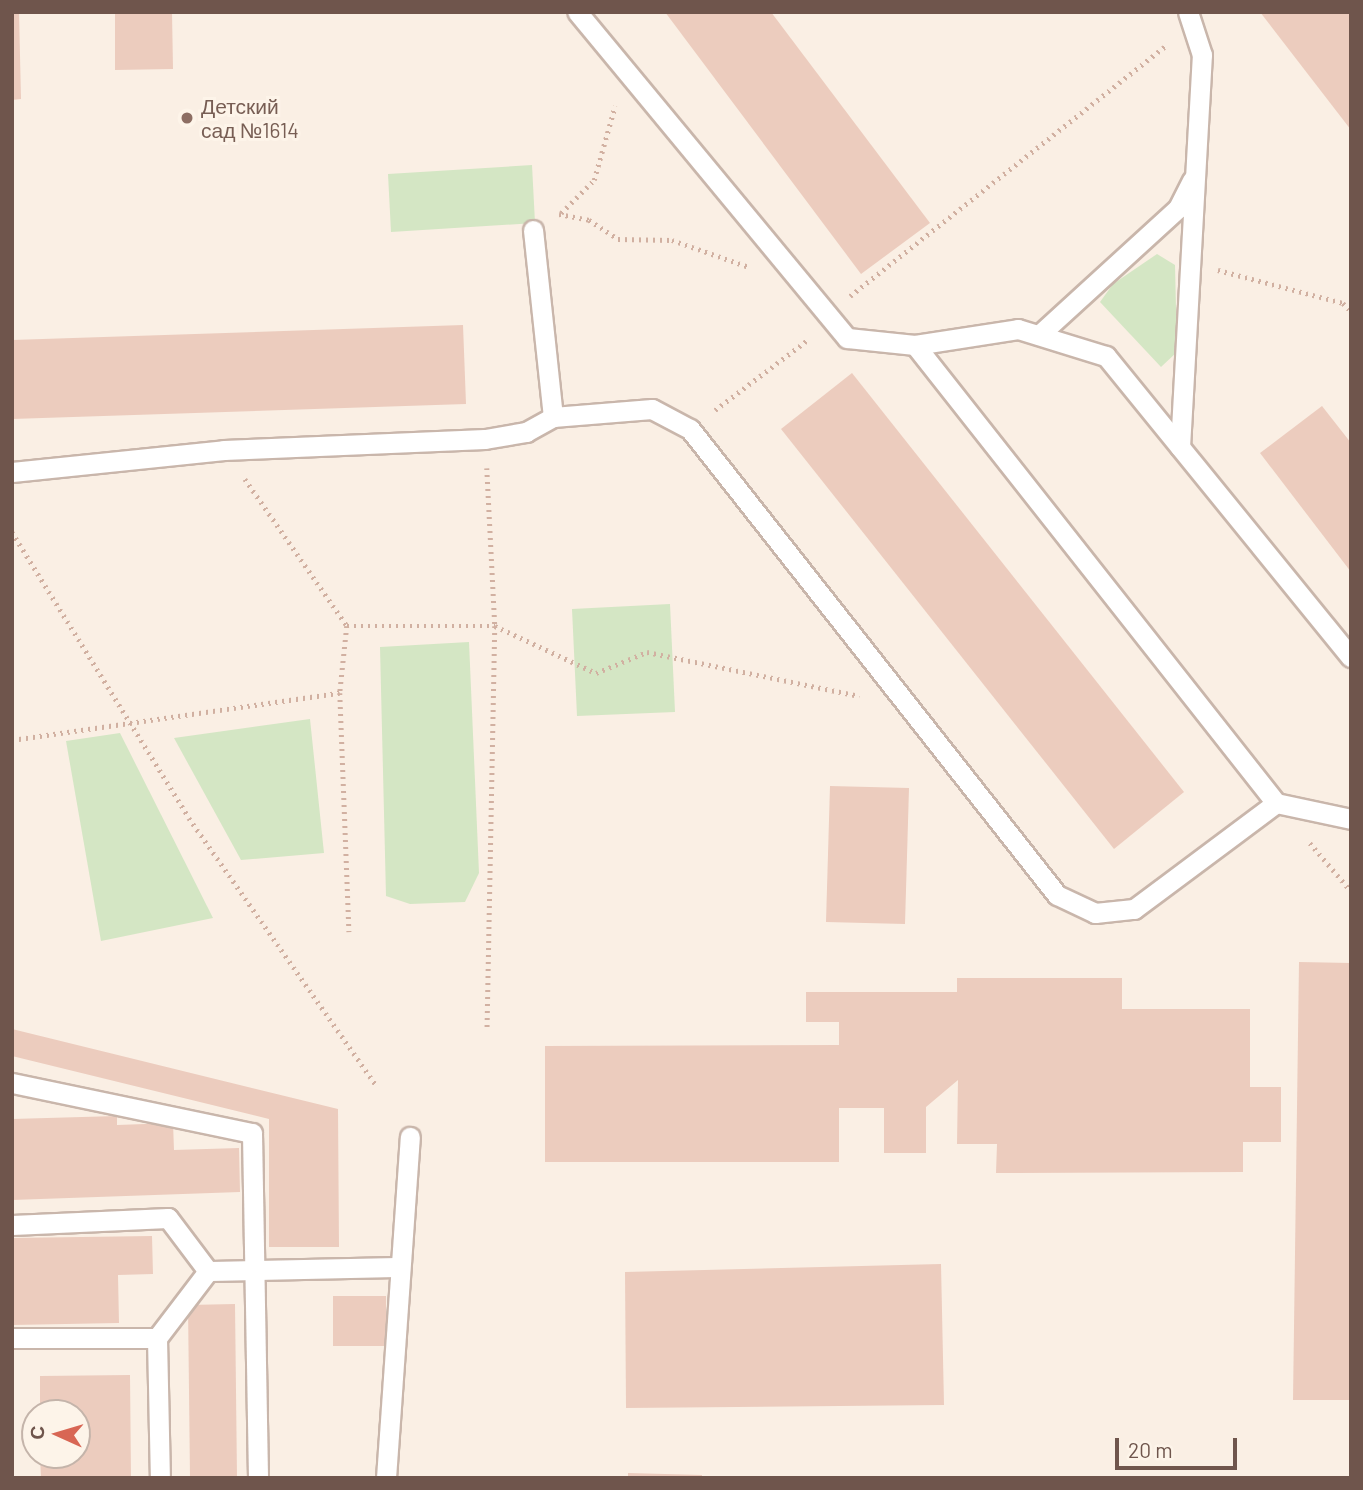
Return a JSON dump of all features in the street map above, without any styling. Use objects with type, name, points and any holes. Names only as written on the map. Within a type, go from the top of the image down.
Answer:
[{"type":"lane","points":[[577,12],[847,338],[915,345],[1018,329],[1106,356],[1351,657]]},
{"type":"lane","points":[[1180,447],[1202,55],[1190,18]]},
{"type":"lane","points":[[1039,335],[1178,208],[1195,174]]},
{"type":"lane","points":[[533,230],[553,417]]},
{"type":"lane","points":[[915,345],[1276,803],[1351,818]]},
{"type":"lane","points":[[12,472],[224,450],[485,439],[526,432],[553,417],[652,409],[690,429],[1057,895],[1095,913],[1134,909],[1276,803]]},
{"type":"lane","points":[[12,1083],[252,1133],[252,1268],[258,1478]]},
{"type":"lane","points":[[386,1478],[410,1137]]},
{"type":"lane","points":[[12,1225],[168,1218],[208,1271]]},
{"type":"lane","points":[[160,1478],[157,1338],[208,1271],[399,1267]]},
{"type":"lane","points":[[12,1338],[157,1338]]},
{"type":"path","points":[[690,429],[834,321],[856,287],[1190,18]]},
{"type":"path","points":[[533,230],[560,214],[594,180],[625,70]]},
{"type":"path","points":[[560,214],[589,220],[618,239],[672,240],[741,269],[784,261]]},
{"type":"path","points":[[1191,263],[1343,303],[1351,311]]},
{"type":"path","points":[[485,439],[495,626],[487,1027]]},
{"type":"path","points":[[224,450],[347,626],[340,693],[349,932]]},
{"type":"path","points":[[12,532],[189,818],[376,1085]]},
{"type":"path","points":[[347,626],[495,626],[596,673],[647,652],[908,706]]},
{"type":"path","points":[[12,740],[128,720],[340,693]]},
{"type":"path","points":[[1276,803],[1351,891]]},
{"type":"green space","points":[[532,165],[535,223],[391,232],[388,174]]},
{"type":"green space","points":[[1157,254],[1175,265],[1177,352],[1161,367],[1100,302],[1113,284]]},
{"type":"green space","points":[[670,604],[675,712],[577,716],[572,609]]},
{"type":"green space","points":[[469,642],[479,873],[465,902],[410,904],[386,896],[380,647]]},
{"type":"green space","points":[[310,719],[324,853],[241,860],[174,738]]},
{"type":"green space","points":[[120,733],[213,918],[101,941],[66,741]]},
{"type":"building","points":[[12,12],[19,12],[21,99],[12,100]]},
{"type":"building","points":[[115,12],[172,12],[173,69],[115,70]]},
{"type":"building","points":[[665,12],[771,12],[930,223],[861,274]]},
{"type":"building","points":[[1260,12],[1351,12],[1351,130]]},
{"type":"building","points":[[463,325],[466,404],[12,419],[12,340]]},
{"type":"building","points":[[852,373],[1184,792],[1114,849],[781,429]]},
{"type":"building","points":[[1322,406],[1351,443],[1351,572],[1260,453]]},
{"type":"building","points":[[830,786],[909,788],[905,924],[826,922]]},
{"type":"building","points":[[1299,962],[1351,963],[1351,1400],[1293,1400]]},
{"type":"building","points":[[957,978],[1122,978],[1122,1009],[1250,1009],[1250,1087],[1281,1087],[1281,1142],[1243,1142],[1243,1172],[996,1173],[997,1144],[957,1144],[958,1080],[926,1107],[926,1153],[884,1153],[884,1108],[839,1108],[839,1162],[545,1162],[545,1046],[839,1045],[839,1022],[806,1022],[806,992],[957,992]]},
{"type":"building","points":[[12,1029],[338,1109],[339,1247],[269,1247],[269,1119],[12,1056]]},
{"type":"building","points":[[117,1116],[117,1125],[173,1123],[174,1150],[239,1148],[240,1192],[12,1200],[12,1119]]},
{"type":"building","points":[[152,1236],[153,1274],[118,1275],[119,1323],[12,1325],[12,1238]]},
{"type":"building","points":[[941,1264],[944,1405],[626,1408],[625,1272]]},
{"type":"building","points":[[333,1296],[386,1296],[386,1346],[333,1346]]},
{"type":"building","points":[[235,1304],[237,1478],[190,1478],[188,1305]]},
{"type":"building","points":[[130,1375],[131,1478],[41,1478],[41,1469],[91,1469],[91,1399],[40,1399],[40,1376]]},
{"type":"building","points":[[628,1473],[702,1475],[702,1478],[628,1478]]},
{"type":"place","name":"Детский сад №1614","points":[[187,118]]}]
